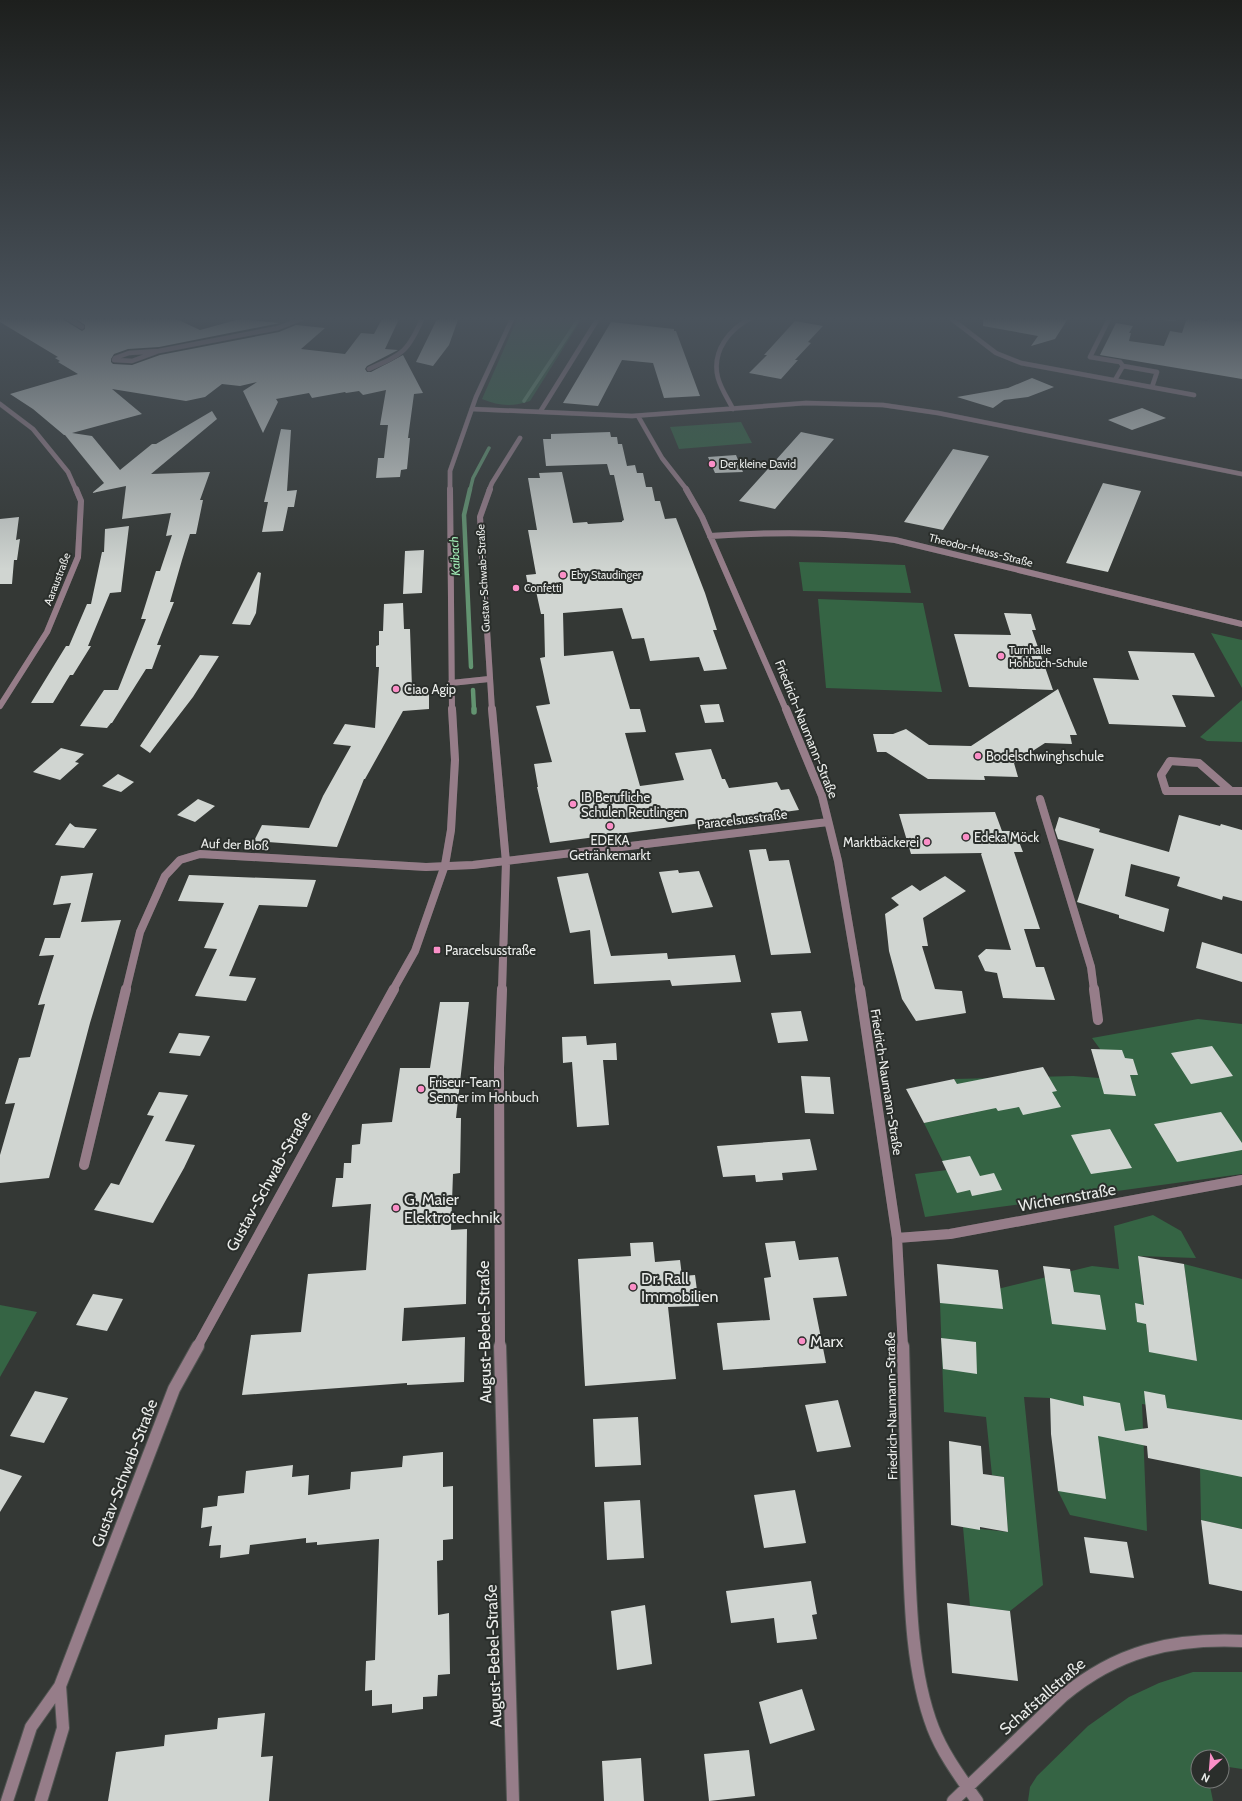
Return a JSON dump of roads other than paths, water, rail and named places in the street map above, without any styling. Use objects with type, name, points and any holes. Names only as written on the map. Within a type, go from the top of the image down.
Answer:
[{"type":"street","name":"Gustav-Schwab-Straße","points":[[7,1801],[31,1728],[60,1686],[174,1389],[415,951],[444,865],[451,830],[455,760],[451,683],[450,470],[475,401]]},
{"type":"street","points":[[540,412],[547,401]]},
{"type":"street","points":[[729,401],[733,409]]},
{"type":"street","points":[[472,409],[638,416],[828,403],[898,406],[956,416],[1242,474]]},
{"type":"street","name":"Aaraustraße","points":[[0,404],[34,429],[68,472],[81,501],[78,557],[47,632],[0,706]]},
{"type":"street","name":"Friedrich-Naumann-Straße","points":[[638,416],[662,458],[690,494],[710,536],[767,664],[822,796],[838,861],[859,985],[898,1238],[902,1308],[910,1599],[919,1675],[927,1710],[934,1730],[966,1787],[977,1801]]},
{"type":"street","name":"Gustav-Schwab-Straße","points":[[506,862],[489,679],[480,518],[492,482],[520,438]]},
{"type":"street","name":"Theodor-Heuss-Straße","points":[[710,536],[803,532],[836,533],[883,538],[922,546],[1242,624]]},
{"type":"street","points":[[451,683],[489,679]]},
{"type":"street","points":[[1231,791],[1199,762],[1170,761],[1161,775],[1166,791],[1231,791],[1242,791]]},
{"type":"street","points":[[1040,799],[1091,967],[1098,1020]]},
{"type":"street","name":"Paracelsusstraße","points":[[444,865],[472,865],[506,862],[828,822]]},
{"type":"street","name":"Auf der Bloß","points":[[84,1165],[140,932],[165,876],[180,860],[200,854],[426,867],[444,865]]},
{"type":"street","name":"August-Bebel-Straße","points":[[506,862],[499,1068],[499,1324],[513,1801]]},
{"type":"street","name":"Wichernstraße","points":[[898,1238],[950,1234],[1242,1180]]},
{"type":"street","name":"Schafstallstraße","points":[[953,1801],[966,1787],[1082,1680],[1102,1668],[1136,1652],[1172,1643],[1198,1640],[1242,1640]]},
{"type":"street","name":"Gustav-Schwab-Straße","points":[[41,1801],[64,1728],[60,1686]]},
{"type":"waterway","name":"Kaibach","points":[[470,490],[473,478],[489,448]]},
{"type":"waterway","name":"Kaibach","points":[[470,489],[464,515],[471,667]]},
{"type":"waterway","name":"Kaibach","points":[[473,690],[474,710]]},
{"type":"place","name":"Der kleine David","points":[[712,464]]},
{"type":"place","name":"Eby Staudinger","points":[[563,575]]},
{"type":"place","name":"Confetti","points":[[516,588]]},
{"type":"place","name":"Turnhalle Hohbuch-Schule","points":[[1001,656]]},
{"type":"place","name":"Ciao Agip","points":[[396,689]]},
{"type":"place","name":"Bodelschwinghschule","points":[[978,756]]},
{"type":"place","name":"IB Berufliche Schulen Reutlingen","points":[[573,804]]},
{"type":"place","name":"EDEKA Getränkemarkt","points":[[610,826]]},
{"type":"place","name":"Edeka Möck","points":[[966,837]]},
{"type":"place","name":"Marktbäckerei","points":[[927,842]]},
{"type":"place","name":"Paracelsusstraße","points":[[437,950]]},
{"type":"place","name":"Friseur-Team Senner im Hohbuch","points":[[421,1089]]},
{"type":"place","name":"G. Maier Elektrotechnik","points":[[396,1208]]},
{"type":"place","name":"Dr. Rall Immobilien","points":[[633,1287]]},
{"type":"place","name":"Marx","points":[[802,1341]]}]
